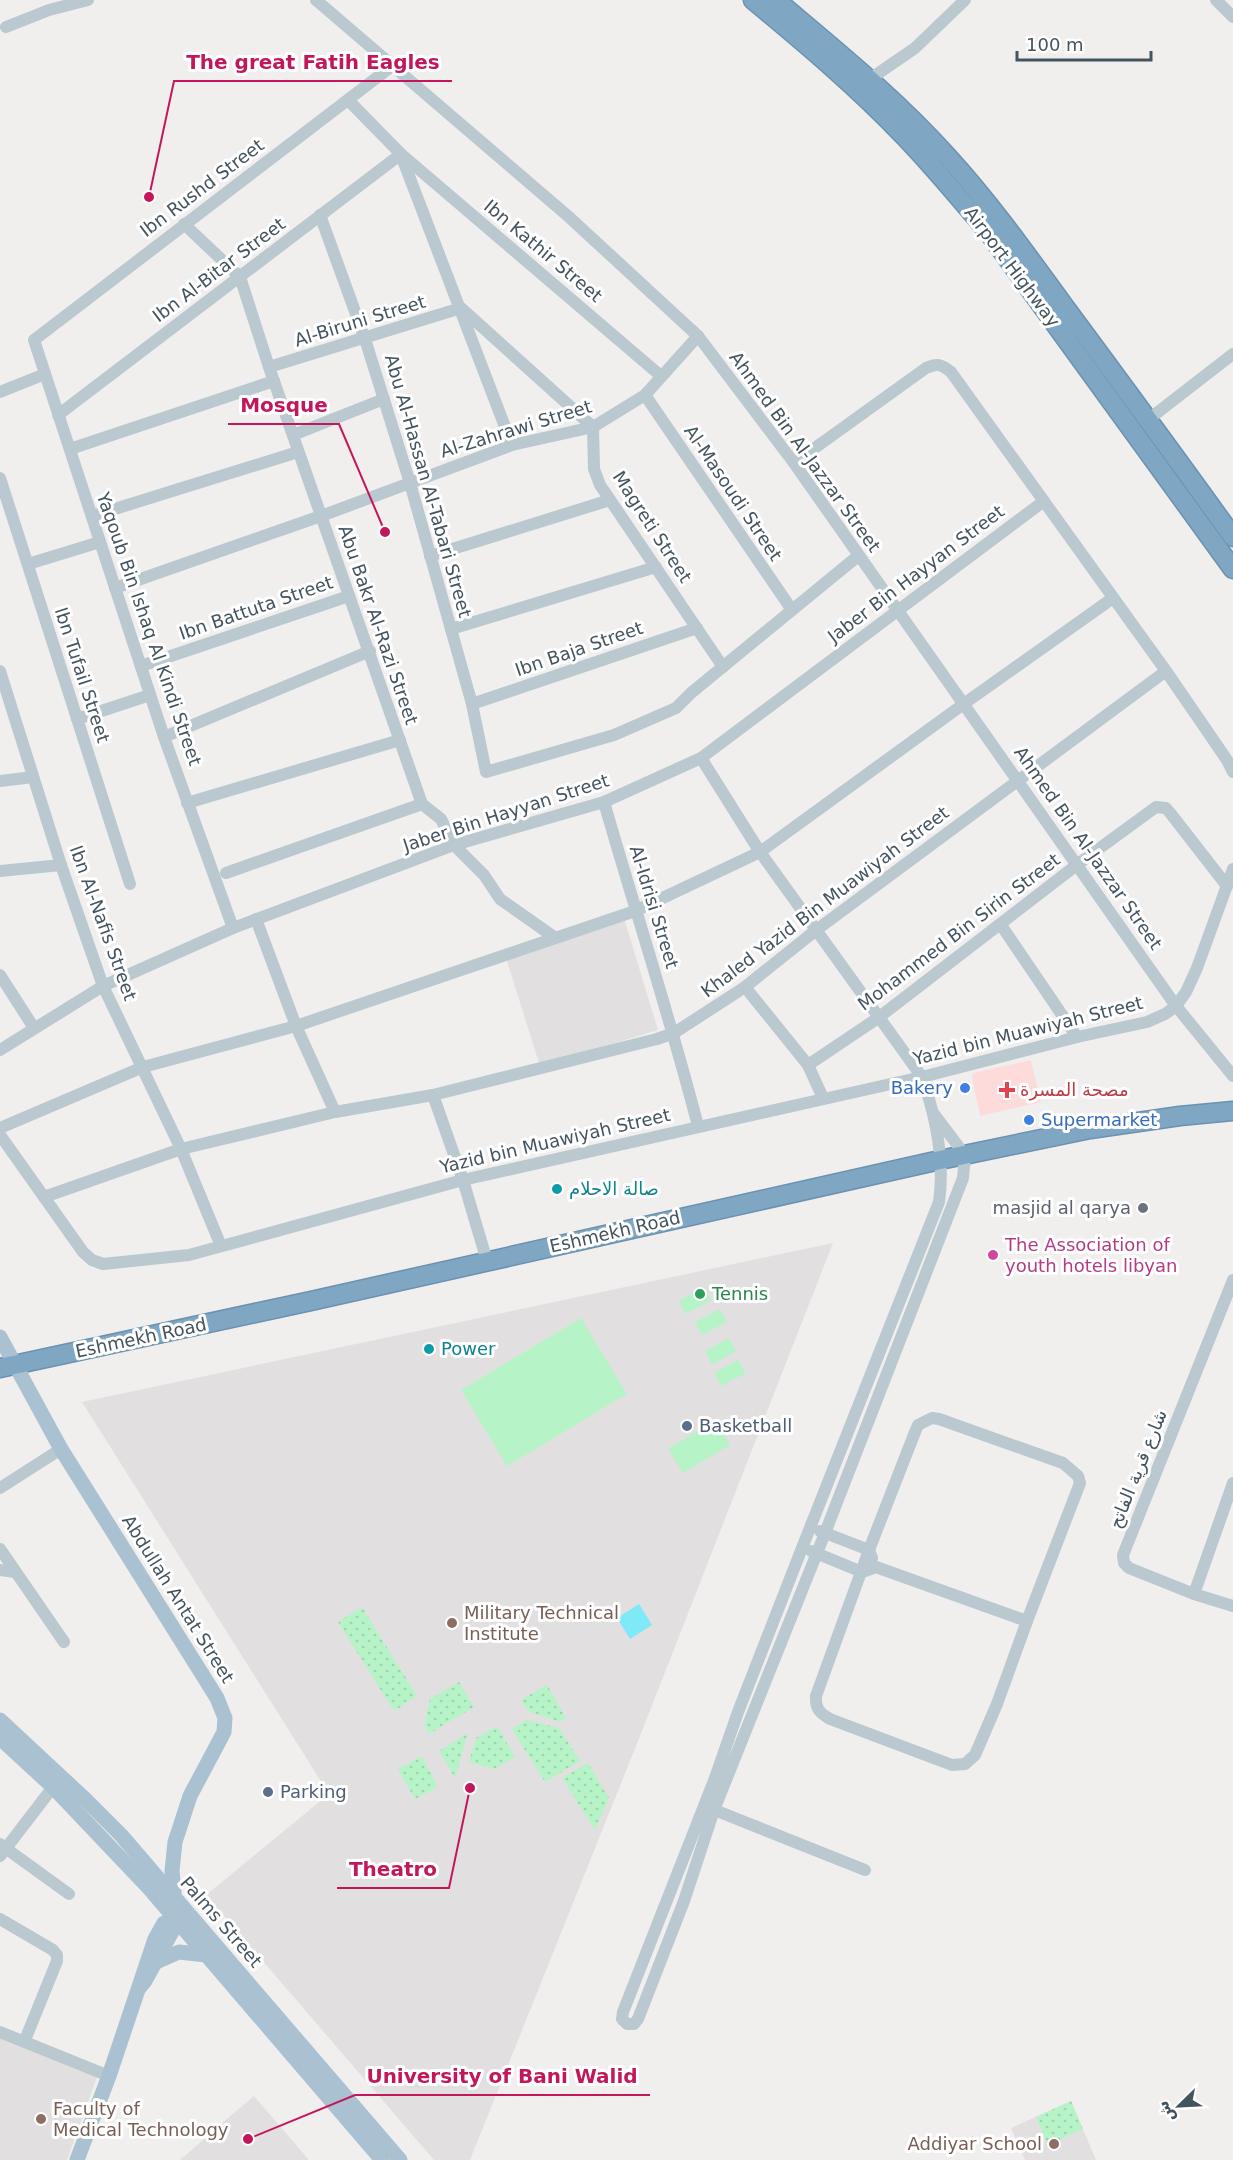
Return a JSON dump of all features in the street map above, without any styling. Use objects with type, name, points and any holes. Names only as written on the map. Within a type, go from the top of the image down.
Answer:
[{"type":"highway","name":"Airport Highway","points":[[753,0],[802,41],[878,111],[945,180],[989,233],[1233,569]]},
{"type":"highway","name":"Airport Highway","points":[[776,0],[870,79],[927,134],[986,202],[1149,420],[1233,537]]},
{"type":"highway","name":"Eshmekh Road","points":[[7,1366],[940,1160],[1090,1129],[1233,1111]]},
{"type":"main road","name":"Abdullah Antat Street","points":[[0,1337],[7,1366],[224,1711],[225,1725],[222,1739],[190,1796],[178,1828],[172,1864],[174,1898]]},
{"type":"main road","name":"Palms Street","points":[[0,1720],[87,1800],[121,1835],[174,1898],[181,1916],[206,1955],[382,2160]]},
{"type":"main road","name":"Palms Street","points":[[0,1738],[53,1787],[150,1888],[181,1916],[400,2160]]},
{"type":"main road","points":[[150,1888],[158,1910],[158,1933]]},
{"type":"main road","points":[[77,2160],[109,2076],[158,1933],[164,1923],[181,1916]]},
{"type":"main road","points":[[140,1987],[181,1916]]},
{"type":"main road","points":[[154,1963],[179,1952],[206,1955]]},
{"type":"street","points":[[6,27],[55,4],[87,0]]},
{"type":"street","name":"Ahmed Bin Al-Jazzar Street","points":[[316,0],[569,217],[698,336],[794,463],[1176,1006],[1233,1076]]},
{"type":"street","points":[[870,79],[915,48],[965,0]]},
{"type":"street","points":[[1216,0],[1233,17]]},
{"type":"street","name":"Ibn Rushd Street","points":[[34,340],[392,66]]},
{"type":"street","name":"Ibn Kathir Street","points":[[348,100],[401,154],[662,376]]},
{"type":"street","points":[[401,154],[512,445]]},
{"type":"street","name":"Ibn Al-Bitar Street","points":[[58,415],[401,154]]},
{"type":"street","name":"Abu Al-Hassan Al-Tabari Street","points":[[320,215],[365,339],[410,483],[472,704],[486,772],[594,742],[638,725],[676,708],[723,668]]},
{"type":"street","points":[[184,224],[240,277]]},
{"type":"street","name":"Abu Bakr Al-Razi Street","points":[[240,277],[298,452],[422,804],[441,819],[454,845],[484,875],[500,899],[554,937]]},
{"type":"street","points":[[461,308],[593,428]]},
{"type":"street","name":"Al-Biruni Street","points":[[269,367],[461,308]]},
{"type":"street","name":"Al-Zahrawi Street","points":[[115,588],[321,516],[512,445],[593,428],[645,395],[698,336]]},
{"type":"street","name":"Yaqoub Bin Ishaq Al Kindi Street","points":[[34,340],[164,737],[233,928]]},
{"type":"street","points":[[1149,420],[1233,354]]},
{"type":"street","points":[[794,463],[926,368],[939,364],[951,372],[1166,671],[1233,772]]},
{"type":"street","points":[[0,392],[45,374]]},
{"type":"street","points":[[70,449],[274,381]]},
{"type":"street","name":"Al-Masoudi Street","points":[[645,395],[792,610]]},
{"type":"street","points":[[293,435],[384,399]]},
{"type":"street","name":"Magreti Street","points":[[593,428],[594,469],[600,485],[723,668]]},
{"type":"street","points":[[92,516],[298,452]]},
{"type":"street","name":"Ibn Tufail Street","points":[[0,477],[130,884]]},
{"type":"street","points":[[430,556],[610,500]]},
{"type":"street","name":"Jaber Bin Hayyan Street","points":[[0,1050],[103,986],[233,928],[454,845],[604,802],[701,758],[1044,501]]},
{"type":"street","points":[[28,564],[100,542]]},
{"type":"street","points":[[723,668],[858,556]]},
{"type":"street","points":[[451,630],[656,567]]},
{"type":"street","name":"Ibn Battuta Street","points":[[141,666],[349,596]]},
{"type":"street","points":[[0,1128],[143,1067],[296,1026],[635,910],[760,852],[1113,598]]},
{"type":"street","name":"Ibn Baja Street","points":[[472,704],[697,628]]},
{"type":"street","points":[[164,737],[370,651]]},
{"type":"street","name":"Ibn Al-Nafis Street","points":[[0,671],[61,865],[103,986],[181,1149],[221,1246]]},
{"type":"street","name":"Khaled Yazid Bin Muawiyah Street","points":[[44,1197],[181,1149],[335,1112],[433,1095],[674,1033],[745,987],[815,931],[1166,671]]},
{"type":"street","points":[[77,719],[150,694]]},
{"type":"street","points":[[188,802],[400,740]]},
{"type":"street","points":[[701,758],[760,852],[922,1077],[934,1114],[942,1178],[939,1202],[738,1712],[715,1778],[708,1807],[684,1901],[638,2019],[634,2024],[627,2024],[622,2019],[623,2012],[668,1896],[708,1807],[817,1553],[963,1178],[965,1155],[934,1114]]},
{"type":"street","points":[[0,781],[33,777]]},
{"type":"street","name":"Al-Idrisi Street","points":[[604,802],[674,1033],[698,1126]]},
{"type":"street","points":[[226,873],[422,804]]},
{"type":"street","name":"Mohammed Bin Sirin Street","points":[[808,1065],[878,1018],[1078,864],[1150,811],[1161,806],[1171,814],[1227,886]]},
{"type":"street","points":[[0,871],[61,865]]},
{"type":"street","points":[[1176,1006],[1186,992],[1197,968],[1233,869]]},
{"type":"street","points":[[256,919],[296,1026],[335,1112]]},
{"type":"street","points":[[1001,925],[1077,1037]]},
{"type":"street","points":[[0,975],[34,1028]]},
{"type":"street","points":[[745,987],[808,1065],[824,1098]]},
{"type":"street","name":"Yazid bin Muawiyah Street","points":[[0,1135],[83,1252],[92,1260],[103,1264],[189,1255],[463,1180],[922,1077],[1077,1037],[1147,1022],[1166,1014],[1176,1006]]},
{"type":"street","points":[[433,1095],[488,1261]]},
{"type":"street","name":"شارع قرية الفاتح","points":[[1233,1280],[1123,1555],[1124,1563],[1129,1568],[1194,1594],[1233,1606]]},
{"type":"street","points":[[939,1419],[1063,1463],[1078,1476],[1080,1483],[997,1704],[975,1755],[965,1764],[952,1765],[831,1719],[819,1712],[815,1705],[816,1696],[862,1572],[868,1550],[915,1432],[924,1420],[939,1419]]},
{"type":"street","points":[[0,1488],[61,1449]]},
{"type":"street","points":[[1194,1594],[1233,1483]]},
{"type":"street","points":[[810,1527],[868,1550],[876,1567]]},
{"type":"street","points":[[802,1548],[862,1572],[876,1567],[1027,1620]]},
{"type":"street","points":[[0,1549],[64,1642]]},
{"type":"street","points":[[0,1570],[15,1572]]},
{"type":"street","points":[[53,1787],[2,1850],[69,1894]]},
{"type":"street","points":[[708,1807],[865,1870]]},
{"type":"street","points":[[668,1896],[684,1901]]},
{"type":"street","points":[[0,1919],[53,1950],[57,1955],[57,1961],[25,2040]]},
{"type":"street","points":[[0,2032],[25,2040],[109,2076]]},
{"type":"shaded area","points":[[624,918],[658,1030],[540,1066],[506,958]]},
{"type":"shaded area","name":"مصحة المسرة","points":[[1031,1060],[1041,1102],[980,1116],[973,1073]]},
{"type":"shaded area","name":"Military Technical Institute","points":[[833,1243],[640,1736],[470,2160],[434,2160],[206,1895],[329,1794],[82,1402]]},
{"type":"shaded area","name":"Faculty of Medical Technology","points":[[0,2036],[97,2077],[67,2160],[0,2160]]},
{"type":"shaded area","points":[[254,2096],[309,2160],[180,2160],[228,2118]]},
{"type":"shaded area","name":"Addiyar School","points":[[1071,2101],[1096,2160],[1025,2160],[1011,2128]]},
{"type":"green space","name":"Tennis","points":[[704,1287],[711,1300],[686,1314],[679,1301]]},
{"type":"green space","name":"Tennis","points":[[720,1309],[727,1322],[702,1335],[695,1322]]},
{"type":"green space","points":[[581,1318],[627,1394],[507,1466],[461,1390]]},
{"type":"green space","points":[[729,1338],[736,1351],[712,1365],[705,1351]]},
{"type":"green space","points":[[738,1360],[746,1373],[721,1386],[714,1373]]},
{"type":"green space","points":[[715,1420],[730,1445],[683,1473],[668,1449]]},
{"type":"green space","points":[[362,1607],[417,1696],[394,1711],[338,1622]]},
{"type":"green space","points":[[459,1682],[474,1707],[429,1734],[424,1725],[430,1699]]},
{"type":"green space","points":[[547,1685],[566,1718],[559,1722],[528,1711],[521,1700]]},
{"type":"green space","points":[[526,1720],[559,1728],[580,1761],[545,1782],[512,1729]]},
{"type":"green space","points":[[497,1726],[515,1757],[494,1769],[469,1762],[476,1738]]},
{"type":"green space","points":[[468,1733],[455,1778],[439,1751]]},
{"type":"green space","points":[[422,1756],[438,1787],[415,1799],[398,1769]]},
{"type":"green space","points":[[588,1763],[609,1798],[595,1830],[562,1778]]},
{"type":"green space","points":[[1071,2101],[1083,2129],[1048,2145],[1036,2117]]},
{"type":"water","points":[[639,1604],[652,1625],[630,1639],[617,1618]]},
{"type":"place","name":"The great Fatih Eagles","points":[[149,197]]},
{"type":"place","name":"Mosque","points":[[385,532]]},
{"type":"place","name":"Bakery","points":[[965,1088]]},
{"type":"place","name":"مصحة المسرة","points":[[1007,1090]]},
{"type":"place","name":"Supermarket","points":[[1029,1120]]},
{"type":"place","name":"صالة الاحلام","points":[[557,1189]]},
{"type":"place","name":"masjid al qarya","points":[[1143,1208]]},
{"type":"place","name":"The Association of youth hotels libyan","points":[[993,1255]]},
{"type":"place","name":"Tennis","points":[[700,1294]]},
{"type":"place","name":"Power","points":[[429,1349]]},
{"type":"place","name":"Basketball","points":[[687,1426]]},
{"type":"place","name":"Military Technical Institute","points":[[452,1623]]},
{"type":"place","name":"Theatro","points":[[470,1788]]},
{"type":"place","name":"Parking","points":[[268,1792]]},
{"type":"place","name":"Faculty of Medical Technology","points":[[41,2119]]},
{"type":"place","name":"University of Bani Walid","points":[[248,2139]]},
{"type":"place","name":"Addiyar School","points":[[1054,2144]]}]
